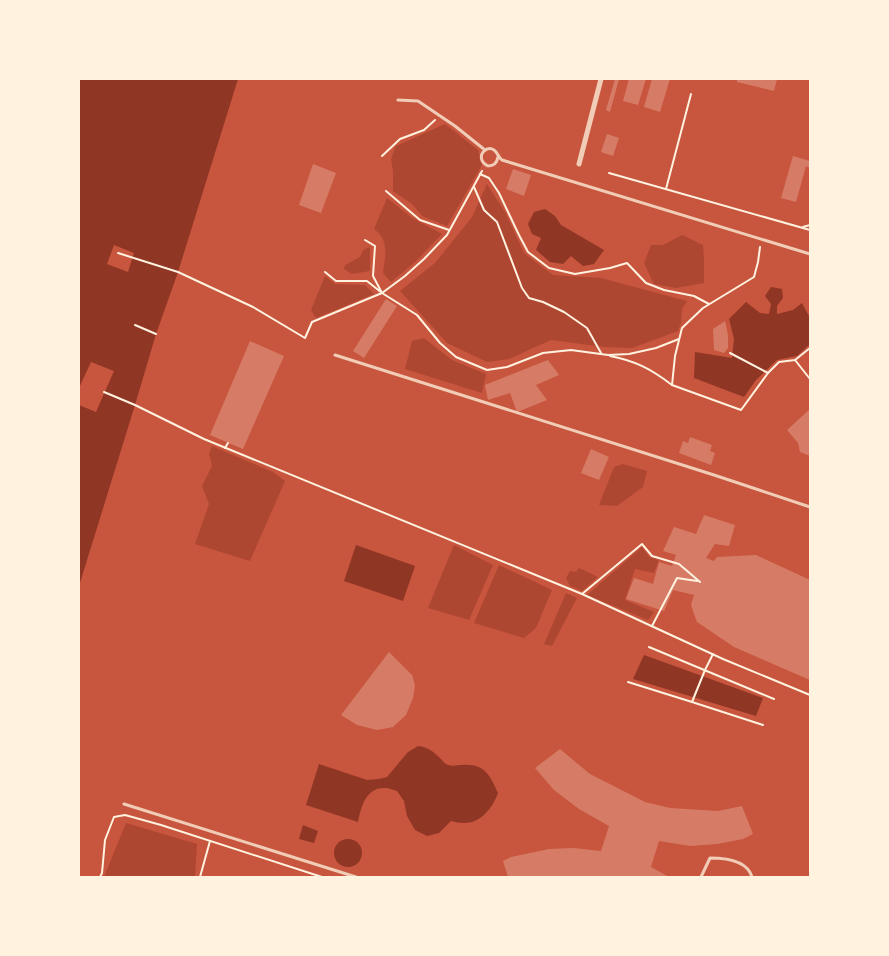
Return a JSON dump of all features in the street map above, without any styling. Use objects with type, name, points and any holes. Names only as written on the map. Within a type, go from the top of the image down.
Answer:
[{"type":"street","points":[[579,164],[601,79]]},
{"type":"lane","points":[[398,100],[418,102],[486,150]]},
{"type":"lane","points":[[498,157],[494,165],[488,166],[481,157],[486,150],[491,149],[502,160],[810,254]]},
{"type":"lane","points":[[335,355],[810,507]]},
{"type":"lane","points":[[124,804],[356,877]]},
{"type":"lane","points":[[701,877],[710,858],[721,858],[738,862],[750,872],[752,877]]},
{"type":"path","points":[[666,189],[691,94]]},
{"type":"path","points":[[382,156],[400,139],[424,130],[440,116]]},
{"type":"path","points":[[118,253],[178,272],[253,308],[305,338],[312,322],[382,293],[424,259],[447,235],[486,165]]},
{"type":"path","points":[[609,173],[810,230]]},
{"type":"path","points":[[480,174],[489,178],[499,193],[528,252],[549,268],[575,274],[610,268],[627,262],[646,283],[664,290],[694,296],[709,304]]},
{"type":"path","points":[[474,187],[484,210],[497,222],[522,288],[529,298],[564,312],[587,328],[601,354]]},
{"type":"path","points":[[386,191],[420,220],[450,230]]},
{"type":"path","points":[[802,228],[810,225]]},
{"type":"path","points":[[365,240],[375,246],[373,276],[382,293]]},
{"type":"path","points":[[672,385],[682,328],[703,308],[754,277],[761,244]]},
{"type":"path","points":[[325,272],[336,281],[367,281],[417,315],[440,343],[456,358],[488,370],[507,366],[543,353],[571,350],[601,354],[626,359],[653,371],[672,385],[741,410],[768,373],[779,362],[796,360],[810,348]]},
{"type":"path","points":[[135,325],[156,334]]},
{"type":"path","points":[[601,354],[629,354],[656,348],[680,339]]},
{"type":"path","points":[[730,353],[768,373]]},
{"type":"path","points":[[796,360],[810,379]]},
{"type":"path","points":[[104,392],[204,439],[582,594],[713,654],[810,695]]},
{"type":"path","points":[[225,448],[228,442]]},
{"type":"path","points":[[582,594],[642,544],[652,556],[679,564],[700,582],[677,578],[651,626]]},
{"type":"path","points":[[649,647],[774,699]]},
{"type":"path","points":[[692,702],[713,654]]},
{"type":"path","points":[[628,682],[763,725]]},
{"type":"path","points":[[100,877],[105,840],[114,818],[126,815],[322,877]]},
{"type":"path","points":[[200,877],[210,841]]},
{"type":"shaded area","points":[[79,79],[238,79],[178,272],[156,334],[79,586]]},
{"type":"shaded area","points":[[445,124],[478,150],[482,165],[447,226],[422,216],[412,204],[393,191],[391,159],[396,146]]},
{"type":"shaded area","points":[[487,184],[505,212],[524,253],[553,275],[601,278],[687,301],[682,309],[681,323],[678,331],[632,348],[604,347],[551,340],[509,359],[487,362],[447,343],[400,291],[435,263],[472,217]]},
{"type":"shaded area","points":[[387,198],[411,217],[442,234],[415,262],[391,282],[383,273],[384,244],[379,233],[374,229]]},
{"type":"shaded area","points":[[545,209],[555,216],[561,225],[604,250],[594,264],[583,266],[571,256],[563,264],[550,262],[536,250],[541,238],[532,234],[528,224],[534,212]]},
{"type":"shaded area","points":[[682,235],[703,245],[704,283],[676,288],[654,284],[644,263],[651,245],[663,245]]},
{"type":"shaded area","points":[[370,247],[370,271],[352,274],[344,269],[345,265],[360,257],[363,250]]},
{"type":"shaded area","points":[[325,276],[335,284],[365,285],[374,294],[316,318],[311,310]]},
{"type":"shaded area","points":[[771,287],[782,289],[783,298],[777,306],[777,314],[793,310],[802,303],[810,318],[810,344],[797,356],[777,360],[756,380],[744,397],[694,378],[695,352],[732,358],[734,339],[729,319],[746,302],[760,313],[769,314],[771,304],[765,296]]},
{"type":"shaded area","points":[[424,338],[452,360],[486,374],[482,393],[405,369],[412,341]]},
{"type":"shaded area","points":[[212,446],[273,472],[285,481],[250,561],[195,544],[209,504],[202,486],[212,466],[209,454]]},
{"type":"shaded area","points":[[623,464],[647,471],[643,487],[617,506],[599,505],[614,467]]},
{"type":"shaded area","points":[[356,545],[415,566],[403,601],[344,581]]},
{"type":"shaded area","points":[[454,545],[493,565],[469,620],[428,608]]},
{"type":"shaded area","points":[[642,547],[649,557],[659,560],[654,573],[635,569],[625,600],[654,612],[648,620],[587,595]]},
{"type":"shaded area","points":[[499,565],[552,590],[536,628],[524,638],[474,623]]},
{"type":"shaded area","points":[[579,568],[598,577],[582,591],[570,586],[566,578],[570,571],[576,572]]},
{"type":"shaded area","points":[[566,593],[577,598],[552,646],[544,644]]},
{"type":"shaded area","points":[[644,655],[763,698],[756,716],[633,679]]},
{"type":"shaded area","points":[[418,746],[431,750],[448,765],[470,765],[485,771],[498,793],[493,804],[481,818],[469,823],[451,821],[439,833],[427,836],[415,830],[407,816],[404,801],[397,791],[385,788],[369,794],[363,804],[358,822],[306,805],[319,764],[367,780],[379,779],[387,777],[408,752]]},
{"type":"shaded area","points":[[126,823],[197,844],[195,877],[104,877]]},
{"type":"shaded area","points":[[303,825],[318,831],[314,843],[299,839]]},
{"type":"shaded area","points":[[348,839],[358,843],[362,853],[358,863],[348,867],[338,863],[334,853],[338,843]]},
{"type":"pier","points":[[114,245],[134,253],[128,272],[107,264]]},
{"type":"pier","points":[[91,362],[114,371],[96,412],[79,405],[79,388]]},
{"type":"building","points":[[615,79],[619,79],[610,112],[606,110]]},
{"type":"building","points":[[629,79],[646,79],[638,105],[623,101]]},
{"type":"building","points":[[652,79],[670,79],[660,112],[644,107]]},
{"type":"building","points":[[737,79],[777,79],[774,91],[737,82]]},
{"type":"building","points":[[607,134],[619,138],[613,156],[601,152]]},
{"type":"building","points":[[793,156],[810,161],[810,168],[806,166],[796,202],[781,198]]},
{"type":"building","points":[[313,164],[336,173],[321,213],[299,205]]},
{"type":"building","points":[[513,169],[531,175],[524,196],[506,189]]},
{"type":"building","points":[[386,299],[397,306],[364,358],[353,351]]},
{"type":"building","points":[[725,321],[728,348],[724,353],[714,350],[713,329]]},
{"type":"building","points":[[250,341],[284,356],[243,449],[210,435]]},
{"type":"building","points":[[548,360],[559,375],[536,385],[547,400],[517,412],[510,393],[488,400],[485,385]]},
{"type":"building","points":[[810,409],[810,456],[800,452],[798,443],[787,430]]},
{"type":"building","points":[[690,437],[712,445],[710,451],[715,453],[711,465],[679,453],[683,441],[688,443]]},
{"type":"building","points":[[591,449],[609,457],[599,480],[581,473]]},
{"type":"building","points":[[704,515],[735,525],[729,546],[715,544],[706,558],[714,561],[717,557],[756,555],[810,580],[810,680],[734,647],[697,622],[691,605],[694,595],[673,590],[664,611],[626,599],[634,578],[653,584],[659,562],[672,566],[676,555],[663,551],[674,527],[696,534]]},
{"type":"building","points":[[389,652],[412,675],[415,685],[413,698],[406,715],[393,727],[377,730],[357,725],[341,715]]},
{"type":"building","points":[[560,749],[590,774],[645,802],[670,808],[718,811],[742,806],[753,834],[743,839],[717,844],[690,846],[659,841],[651,867],[669,877],[508,877],[503,861],[511,857],[549,849],[574,848],[601,851],[609,826],[579,809],[554,790],[535,768]]}]
